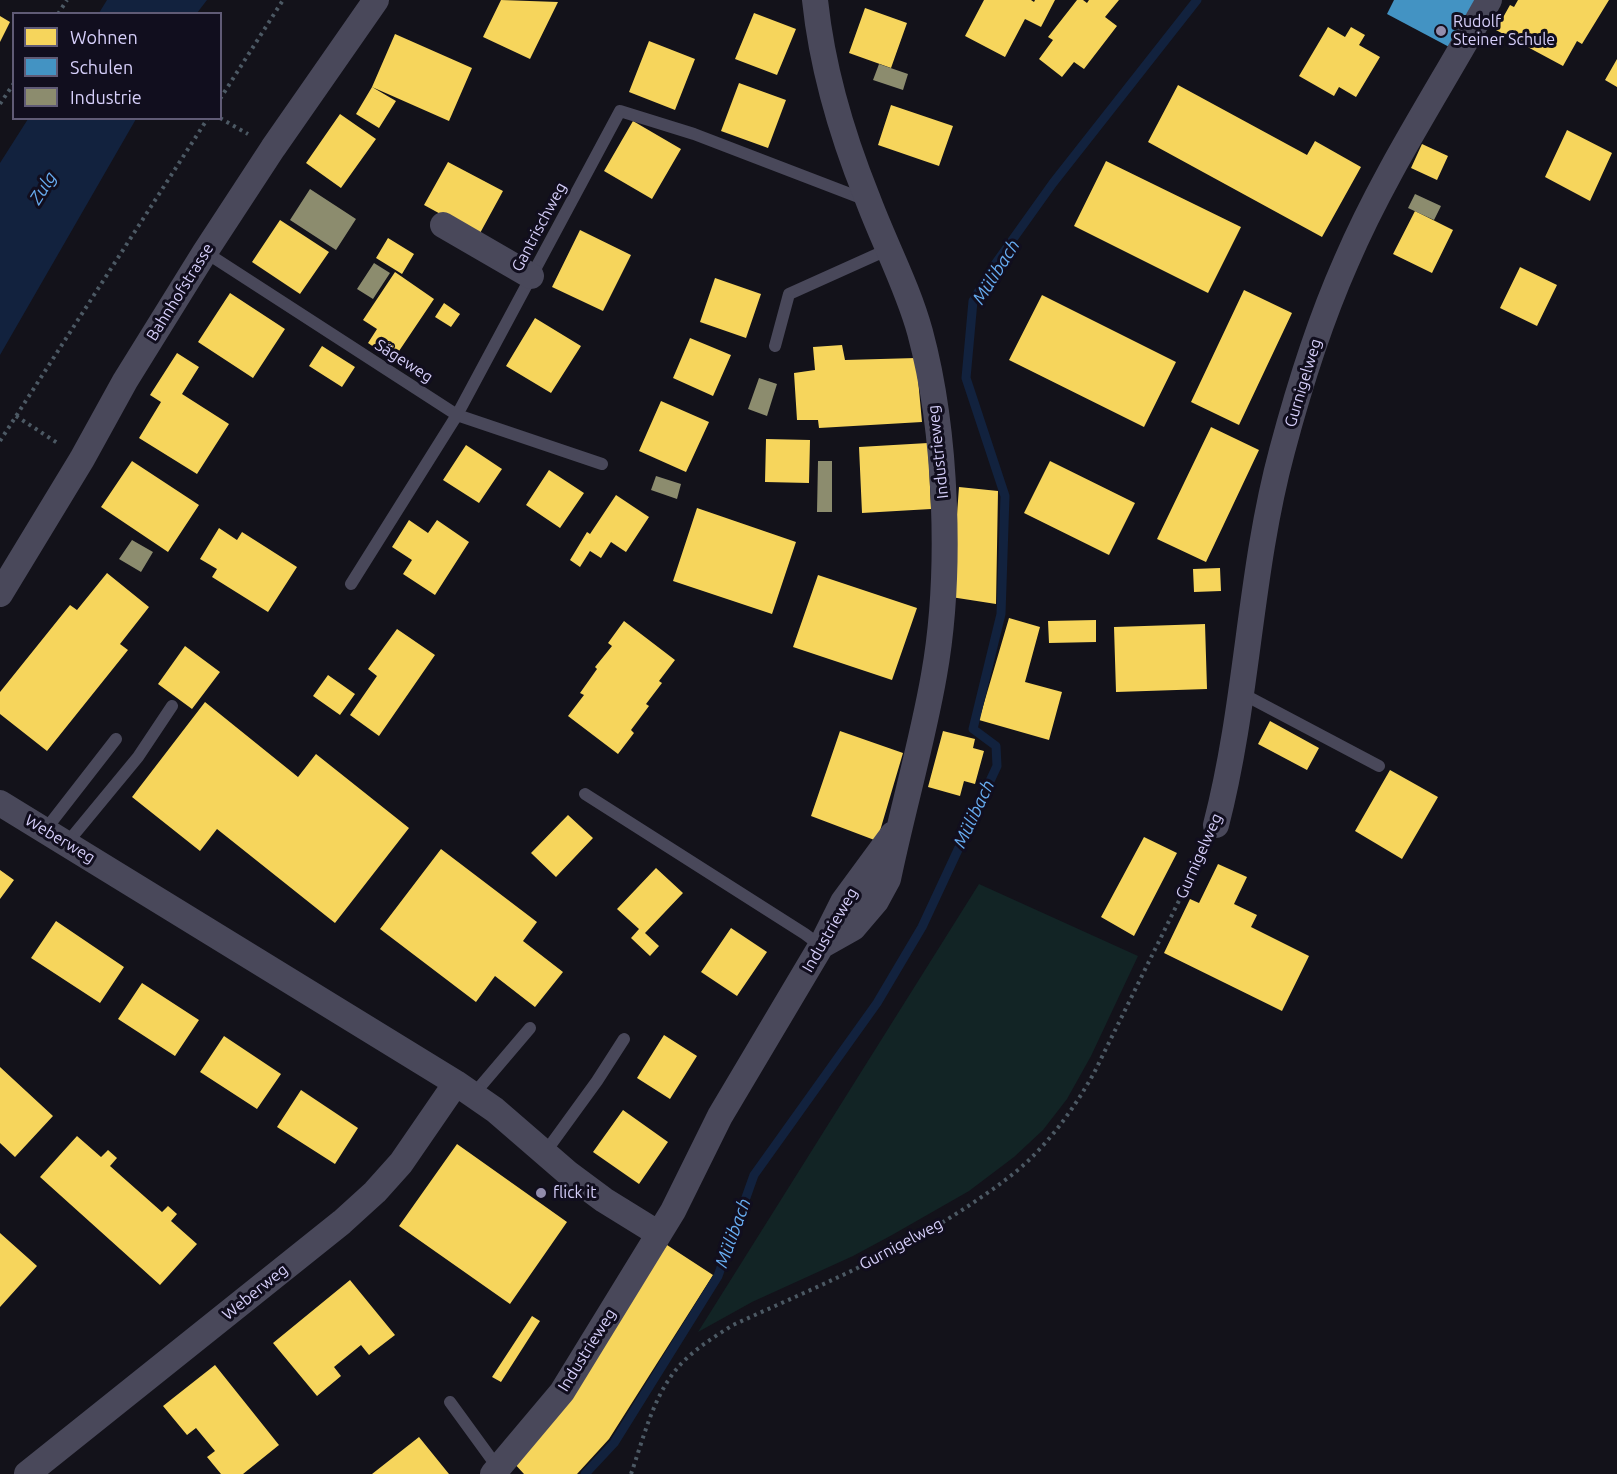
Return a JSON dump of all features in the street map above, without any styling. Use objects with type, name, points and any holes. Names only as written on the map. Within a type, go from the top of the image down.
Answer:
[{"type":"street","name":"Bahnhofstrasse","points":[[0,594],[82,459],[125,381],[205,252],[279,139],[376,0]]},
{"type":"street","name":"Industrieweg","points":[[496,1471],[562,1392],[659,1234],[720,1116],[821,946],[843,902],[899,827],[934,677],[943,589],[943,501],[933,399],[920,333],[906,290],[868,200],[841,126],[815,0]]},
{"type":"street","name":"Gurnigelweg","points":[[1216,825],[1227,779],[1267,514],[1296,401],[1346,261],[1395,162],[1450,71],[1489,0]]},
{"type":"street","points":[[442,225],[531,276]]},
{"type":"street","name":"Weberweg","points":[[0,803],[464,1089],[495,1110],[544,1154],[604,1200],[659,1234]]},
{"type":"street","name":"Weberweg","points":[[27,1474],[342,1222],[375,1192],[464,1089]]},
{"type":"lane","name":"Gantrischweg","points":[[351,584],[457,415],[620,111],[694,134],[868,200]]},
{"type":"lane","points":[[775,346],[789,294],[890,249]]},
{"type":"lane","name":"Sägeweg","points":[[205,252],[457,415],[602,464]]},
{"type":"lane","points":[[1241,693],[1379,766]]},
{"type":"lane","points":[[67,843],[138,757],[172,706]]},
{"type":"lane","points":[[46,830],[116,739]]},
{"type":"lane","points":[[585,794],[795,927],[821,946]]},
{"type":"lane","points":[[464,1089],[530,1028]]},
{"type":"lane","points":[[544,1154],[624,1039]]},
{"type":"lane","points":[[450,1402],[496,1471]]},
{"type":"path","points":[[222,96],[283,0]]},
{"type":"path","points":[[0,104],[12,86]]},
{"type":"path","points":[[0,441],[207,120]]},
{"type":"path","points":[[16,416],[82,459]]},
{"type":"path","name":"Gurnigelweg","points":[[631,1474],[656,1402],[685,1359],[706,1342],[733,1325],[911,1241],[960,1212],[1028,1161],[1053,1134],[1077,1103],[1094,1073],[1216,825]]},
{"type":"shaded area","points":[[979,884],[1138,956],[1091,1056],[1067,1099],[1043,1130],[1014,1157],[969,1191],[853,1256],[752,1302],[698,1332]]},
{"type":"water","points":[[107,0],[207,0],[198,12],[100,12]]},
{"type":"water","name":"Zulg","points":[[27,120],[135,120],[0,355],[0,163]]},
{"type":"building: Wohnen","points":[[501,0],[558,2],[530,59],[483,37]]},
{"type":"building: Wohnen","points":[[984,0],[1031,0],[1034,2],[1035,0],[1055,0],[1041,27],[1025,19],[1005,57],[965,36]]},
{"type":"building: Wohnen","points":[[1077,0],[1087,3],[1089,0],[1119,0],[1105,17],[1117,26],[1084,69],[1074,62],[1062,77],[1039,59],[1053,40],[1048,37]]},
{"type":"building: Wohnen","points":[[1518,0],[1609,0],[1582,44],[1577,41],[1563,66],[1496,30],[1510,5],[1514,7]]},
{"type":"building: Wohnen","points":[[865,8],[907,23],[891,68],[849,53]]},
{"type":"building: Wohnen","points":[[754,13],[796,29],[777,75],[735,59]]},
{"type":"building: Wohnen","points":[[0,16],[10,22],[0,42]]},
{"type":"building: Wohnen","points":[[1328,27],[1345,37],[1351,27],[1365,35],[1359,45],[1380,57],[1356,97],[1339,87],[1334,96],[1299,76]]},
{"type":"building: Wohnen","points":[[395,34],[472,68],[449,121],[372,87]]},
{"type":"building: Wohnen","points":[[649,41],[695,59],[675,110],[629,92]]},
{"type":"building: Wohnen","points":[[1617,59],[1617,87],[1605,80]]},
{"type":"building: Wohnen","points":[[739,83],[786,100],[768,148],[721,131]]},
{"type":"building: Wohnen","points":[[1178,85],[1307,155],[1315,141],[1361,167],[1322,237],[1148,142]]},
{"type":"building: Wohnen","points":[[372,87],[396,101],[379,128],[356,114]]},
{"type":"building: Wohnen","points":[[891,105],[953,126],[939,166],[878,145]]},
{"type":"building: Wohnen","points":[[340,114],[376,139],[341,188],[306,163]]},
{"type":"building: Wohnen","points":[[633,121],[681,149],[652,199],[604,171]]},
{"type":"building: Wohnen","points":[[1567,130],[1612,153],[1590,201],[1545,177]]},
{"type":"building: Wohnen","points":[[1422,144],[1448,156],[1437,180],[1411,168]]},
{"type":"building: Wohnen","points":[[1106,161],[1241,227],[1208,293],[1074,226]]},
{"type":"building: Wohnen","points":[[448,162],[503,191],[479,235],[424,205]]},
{"type":"building: Wohnen","points":[[1415,211],[1453,230],[1432,273],[1393,254]]},
{"type":"building: Wohnen","points":[[280,220],[329,252],[300,294],[252,262]]},
{"type":"building: Wohnen","points":[[580,230],[631,255],[603,311],[552,287]]},
{"type":"building: Wohnen","points":[[388,238],[414,254],[402,274],[376,258]]},
{"type":"building: Wohnen","points":[[1520,267],[1557,285],[1537,326],[1500,308]]},
{"type":"building: Wohnen","points":[[395,272],[434,299],[393,360],[368,343],[377,329],[363,320]]},
{"type":"building: Wohnen","points":[[715,278],[761,294],[746,338],[700,322]]},
{"type":"building: Wohnen","points":[[1244,290],[1292,313],[1239,425],[1191,402]]},
{"type":"building: Wohnen","points":[[230,293],[285,329],[253,378],[198,342]]},
{"type":"building: Wohnen","points":[[1042,295],[1176,362],[1144,427],[1009,360]]},
{"type":"building: Wohnen","points":[[444,303],[460,314],[451,327],[435,317]]},
{"type":"building: Wohnen","points":[[535,318],[581,346],[551,393],[506,366]]},
{"type":"building: Wohnen","points":[[690,338],[731,355],[713,396],[673,378]]},
{"type":"building: Wohnen","points":[[842,345],[845,360],[916,358],[922,422],[819,428],[818,420],[797,420],[794,373],[815,370],[813,347]]},
{"type":"building: Wohnen","points":[[322,346],[355,367],[342,387],[309,366]]},
{"type":"building: Wohnen","points":[[177,353],[199,367],[182,394],[229,424],[197,474],[139,438],[161,402],[150,395]]},
{"type":"building: Wohnen","points":[[661,401],[709,422],[686,472],[639,451]]},
{"type":"building: Wohnen","points":[[1211,427],[1259,450],[1206,562],[1157,539]]},
{"type":"building: Wohnen","points":[[766,439],[810,440],[809,483],[765,482]]},
{"type":"building: Wohnen","points":[[928,443],[931,509],[862,513],[859,447]]},
{"type":"building: Wohnen","points":[[466,445],[502,469],[479,503],[443,480]]},
{"type":"building: Wohnen","points":[[132,461],[199,505],[168,552],[101,507]]},
{"type":"building: Wohnen","points":[[1050,461],[1135,503],[1109,555],[1024,513]]},
{"type":"building: Wohnen","points":[[549,470],[584,493],[560,528],[526,505]]},
{"type":"building: Wohnen","points":[[959,487],[998,491],[996,604],[951,597]]},
{"type":"building: Wohnen","points":[[616,495],[649,517],[626,552],[611,542],[601,558],[590,551],[580,567],[570,560],[587,532],[590,534]]},
{"type":"building: Wohnen","points":[[697,508],[796,542],[772,614],[673,581]]},
{"type":"building: Wohnen","points":[[409,520],[428,533],[437,520],[469,542],[435,595],[403,574],[412,560],[392,547]]},
{"type":"building: Wohnen","points":[[219,528],[237,540],[242,532],[297,567],[268,612],[212,577],[217,569],[200,559]]},
{"type":"building: Wohnen","points":[[1220,568],[1221,591],[1194,592],[1193,569]]},
{"type":"building: Wohnen","points":[[107,573],[149,607],[120,644],[128,650],[47,751],[0,714],[0,692],[70,605],[77,610]]},
{"type":"building: Wohnen","points":[[818,575],[917,608],[892,680],[793,647]]},
{"type":"building: Wohnen","points":[[1009,618],[1040,627],[1025,682],[1062,692],[1049,740],[979,720]]},
{"type":"building: Wohnen","points":[[1096,620],[1096,642],[1049,643],[1048,621]]},
{"type":"building: Wohnen","points":[[624,621],[675,660],[659,681],[662,683],[646,704],[649,706],[631,730],[634,733],[618,754],[568,716],[584,695],[580,693],[597,669],[595,667],[612,646],[608,643]]},
{"type":"building: Wohnen","points":[[1205,624],[1207,689],[1116,692],[1114,627]]},
{"type":"building: Wohnen","points":[[397,629],[435,655],[379,736],[350,715],[377,676],[368,669]]},
{"type":"building: Wohnen","points":[[185,646],[220,672],[192,709],[158,684]]},
{"type":"building: Wohnen","points":[[328,675],[355,694],[340,715],[313,696]]},
{"type":"building: Wohnen","points":[[205,702],[298,777],[316,754],[409,828],[335,923],[217,829],[200,851],[132,797]]},
{"type":"building: Wohnen","points":[[1270,721],[1319,748],[1307,770],[1258,744]]},
{"type":"building: Wohnen","points":[[840,731],[903,753],[877,841],[811,816]]},
{"type":"building: Wohnen","points":[[943,731],[975,739],[973,748],[984,751],[975,784],[964,781],[960,796],[928,787]]},
{"type":"building: Wohnen","points":[[1390,770],[1438,797],[1402,859],[1355,831]]},
{"type":"building: Wohnen","points":[[568,815],[593,838],[556,877],[531,853]]},
{"type":"building: Wohnen","points":[[1144,837],[1177,853],[1134,936],[1101,917]]},
{"type":"building: Wohnen","points":[[441,849],[537,922],[523,941],[563,972],[535,1007],[495,976],[476,1002],[380,929]]},
{"type":"building: Wohnen","points":[[1218,864],[1247,877],[1234,904],[1257,915],[1251,927],[1309,956],[1282,1011],[1164,953],[1190,899],[1199,903]]},
{"type":"building: Wohnen","points":[[656,868],[683,893],[645,933],[659,946],[650,956],[631,938],[639,929],[617,909]]},
{"type":"building: Wohnen","points":[[0,870],[14,880],[0,899]]},
{"type":"building: Wohnen","points":[[56,921],[124,967],[100,1003],[31,958]]},
{"type":"building: Wohnen","points":[[731,928],[767,952],[737,996],[701,972]]},
{"type":"building: Wohnen","points":[[142,983],[199,1020],[175,1056],[118,1019]]},
{"type":"building: Wohnen","points":[[664,1035],[697,1056],[670,1099],[637,1078]]},
{"type":"building: Wohnen","points":[[224,1036],[281,1074],[257,1109],[200,1072]]},
{"type":"building: Wohnen","points":[[0,1067],[53,1116],[15,1157],[0,1143]]},
{"type":"building: Wohnen","points":[[301,1090],[358,1128],[335,1164],[277,1127]]},
{"type":"building: Wohnen","points":[[623,1110],[668,1142],[639,1184],[593,1152]]},
{"type":"building: Wohnen","points":[[77,1136],[101,1157],[108,1150],[117,1158],[110,1166],[162,1212],[168,1206],[177,1214],[171,1221],[197,1244],[160,1285],[40,1177]]},
{"type":"building: Wohnen","points":[[457,1144],[567,1222],[510,1304],[399,1226]]},
{"type":"building: Wohnen","points":[[0,1233],[37,1266],[0,1307]]},
{"type":"building: Wohnen","points":[[667,1245],[713,1275],[609,1439],[577,1474],[524,1474],[512,1461]]},
{"type":"building: Wohnen","points":[[350,1280],[395,1335],[369,1355],[361,1345],[334,1367],[341,1376],[317,1396],[273,1343]]},
{"type":"building: Wohnen","points":[[532,1316],[540,1321],[501,1382],[492,1377]]},
{"type":"building: Wohnen","points":[[215,1365],[279,1445],[243,1474],[221,1474],[207,1457],[215,1451],[196,1428],[187,1435],[163,1406]]},
{"type":"building: Wohnen","points":[[419,1437],[449,1474],[372,1474]]},
{"type":"building: Schulen","name":"Rudolf Steiner Schule","points":[[1394,0],[1479,0],[1453,49],[1387,14]]},
{"type":"building: Industrie","points":[[879,64],[908,74],[903,90],[873,80]]},
{"type":"building: Industrie","points":[[310,189],[356,219],[336,250],[290,220]]},
{"type":"building: Industrie","points":[[1415,194],[1441,206],[1434,220],[1408,208]]},
{"type":"building: Industrie","points":[[374,263],[390,273],[373,299],[357,289]]},
{"type":"building: Industrie","points":[[759,378],[777,384],[767,416],[748,409]]},
{"type":"building: Industrie","points":[[818,461],[832,461],[832,512],[817,512]]},
{"type":"building: Industrie","points":[[656,476],[681,484],[677,499],[651,490]]},
{"type":"building: Industrie","points":[[132,540],[153,552],[141,572],[119,559]]},
{"type":"waterway","name":"Mülibach","points":[[585,1474],[614,1443],[718,1276],[754,1175],[877,1003],[922,927],[997,766],[996,746],[973,729],[1001,614],[1005,496],[966,378],[973,301],[993,267],[1053,183],[1197,0]]},
{"type":"place","name":"Rudolf Steiner Schule","points":[[1441,31]]},
{"type":"place","name":"flick it","points":[[541,1193]]}]
